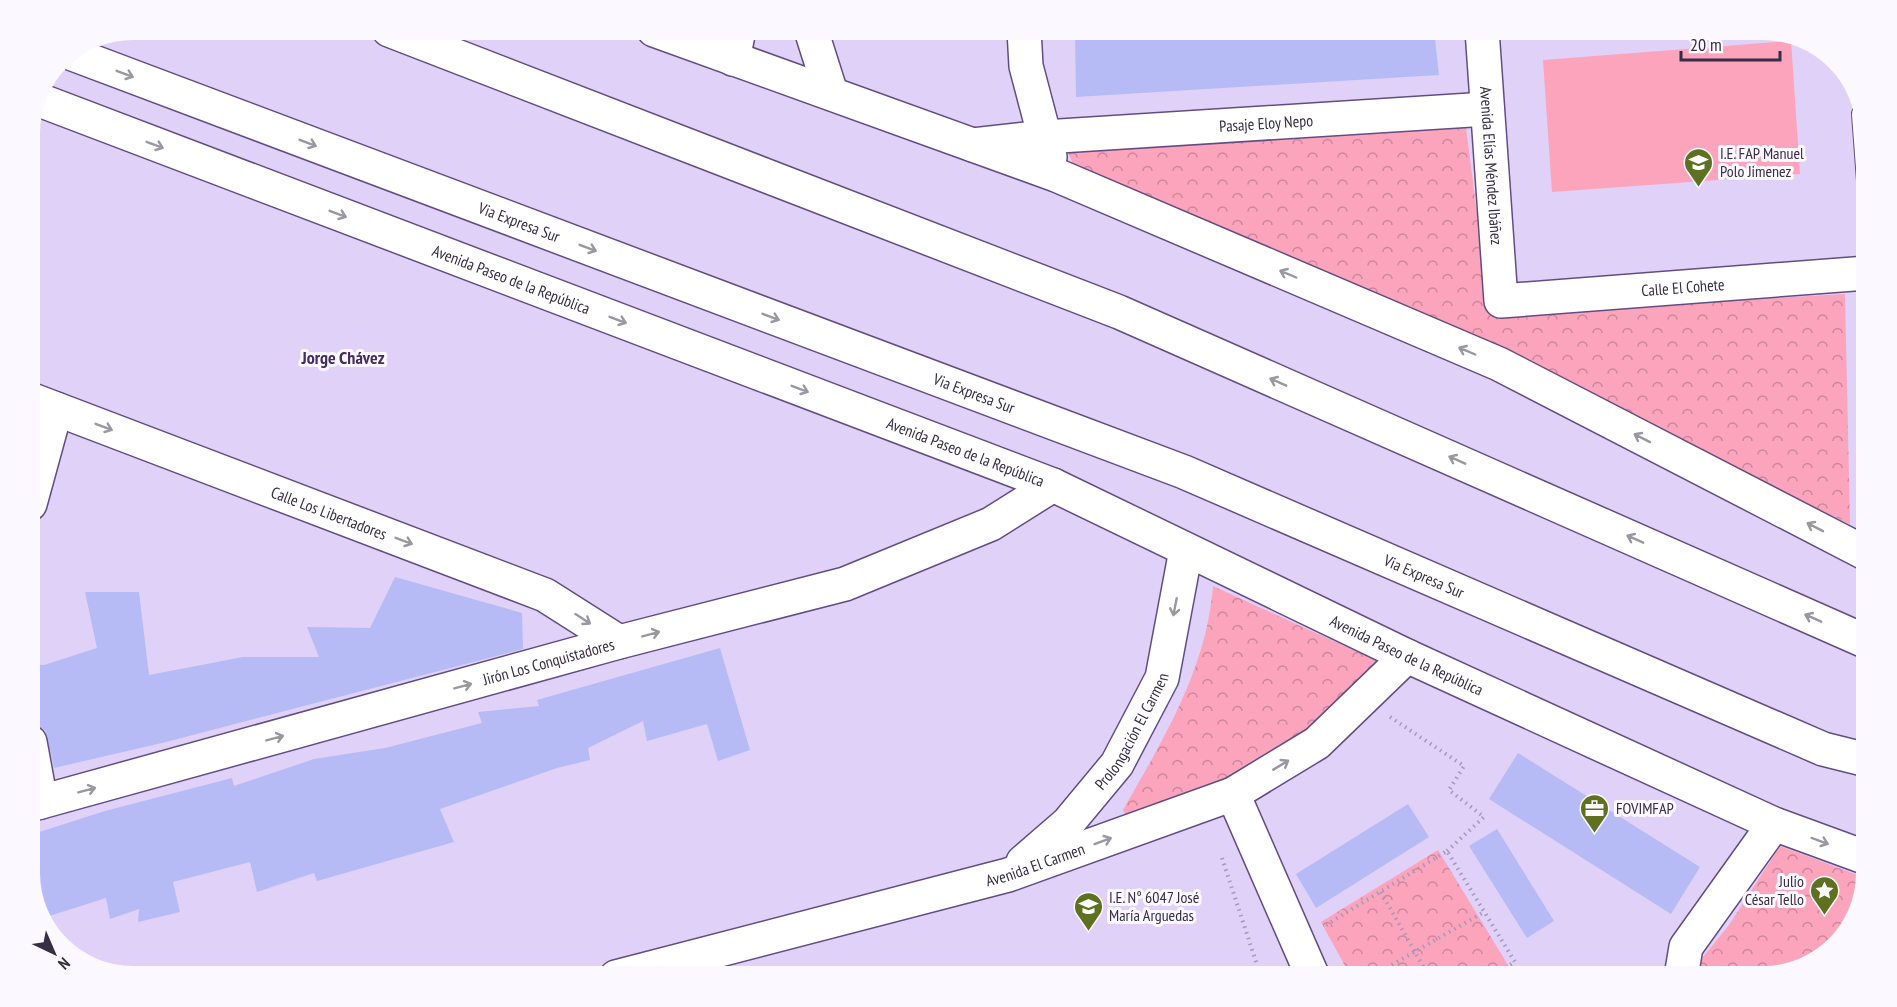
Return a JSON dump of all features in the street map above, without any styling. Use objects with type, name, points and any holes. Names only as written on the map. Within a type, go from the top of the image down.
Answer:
[{"type":"main road","points":[[417,41],[1119,312],[1856,637]]},
{"type":"main road","points":[[718,41],[736,44],[831,93],[1056,175],[1499,364],[1856,548]]},
{"type":"main road","points":[[814,41],[831,93]]},
{"type":"main road","points":[[1025,41],[1026,66],[1056,175]]},
{"type":"main road","name":"Avenida Elías Méndez Ibáñez","points":[[1483,41],[1501,301]]},
{"type":"main road","name":"Via Expresa Sur","points":[[81,57],[1184,472],[1823,749],[1856,756]]},
{"type":"main road","name":"Avenida Paseo de la República","points":[[46,103],[1053,485],[1407,656],[1774,824],[1856,854]]},
{"type":"main road","name":"Pasaje Eloy Nepo","points":[[973,145],[1044,136],[1487,109]]},
{"type":"main road","name":"Calle El Cohete","points":[[1501,301],[1856,274]]},
{"type":"main road","points":[[41,419],[43,404]]},
{"type":"main road","name":"Calle Los Libertadores","points":[[43,404],[545,595],[620,642]]},
{"type":"main road","name":"Jirón Los Conquistadores","points":[[41,802],[620,642],[844,584],[991,524],[1053,485]]},
{"type":"main road","name":"Prolongación El Carmen","points":[[1008,875],[1068,823],[1117,764],[1162,678],[1186,550]]},
{"type":"main road","name":"Avenida El Carmen","points":[[658,966],[1008,875],[1218,799],[1317,743],[1407,656]]},
{"type":"main road","points":[[1218,799],[1307,966]]},
{"type":"main road","points":[[1684,962],[1774,824]]},
{"type":"path","points":[[1323,928],[1447,851],[1484,817],[1449,790],[1464,766],[1362,698]]},
{"type":"path","points":[[1218,799],[1258,966]]},
{"type":"path","points":[[1447,851],[1515,962],[1509,966]]},
{"type":"path","points":[[1381,892],[1423,966]]},
{"type":"path","points":[[1390,966],[1484,912]]},
{"type":"green space","points":[[1780,42],[1791,44],[1800,174],[1552,192],[1543,60]]},
{"type":"green space","points":[[1465,120],[1490,314],[1845,294],[1850,524],[1464,340],[1076,171],[1065,145]]},
{"type":"green space","points":[[1213,586],[1379,662],[1308,730],[1232,789],[1126,816],[1123,810],[1167,730],[1192,674],[1202,646]]},
{"type":"green space","points":[[1780,846],[1856,874],[1856,886],[1847,915],[1834,935],[1815,951],[1794,962],[1764,966],[1700,966],[1703,957],[1729,925]]},
{"type":"green space","points":[[1438,850],[1509,966],[1345,966],[1321,922]]},
{"type":"building","points":[[1075,41],[1435,41],[1439,75],[1076,97]]},
{"type":"building","points":[[395,577],[522,613],[523,649],[166,742],[54,768],[45,730],[41,728],[41,665],[97,648],[85,592],[139,592],[149,675],[243,657],[319,657],[307,627],[370,628]]},
{"type":"building","points":[[720,648],[750,750],[718,761],[707,724],[647,741],[643,721],[588,748],[590,760],[557,768],[440,809],[454,842],[317,881],[314,873],[257,892],[250,862],[173,882],[180,912],[138,922],[139,909],[110,919],[106,898],[50,916],[45,904],[41,880],[41,831],[105,811],[232,778],[234,786],[314,759],[385,748],[482,723],[478,712],[539,706],[537,700]]},
{"type":"building","name":"FOVIMFAP","points":[[1518,753],[1700,867],[1671,914],[1489,799]]},
{"type":"building","points":[[1408,804],[1429,837],[1316,908],[1296,874]]},
{"type":"building","points":[[1497,829],[1554,921],[1527,938],[1469,846]]},
{"type":"place","name":"I.E. FAP Manuel Polo Jimenez","points":[[1699,188]]},
{"type":"place","name":"FOVIMFAP","points":[[1595,834]]},
{"type":"place","name":"Julio César Tello","points":[[1825,916]]},
{"type":"place","name":"I.E. N° 6047 José María Arguedas","points":[[1088,932]]},
{"type":"district","name":"Jorge Chávez","points":[[343,357]]}]
